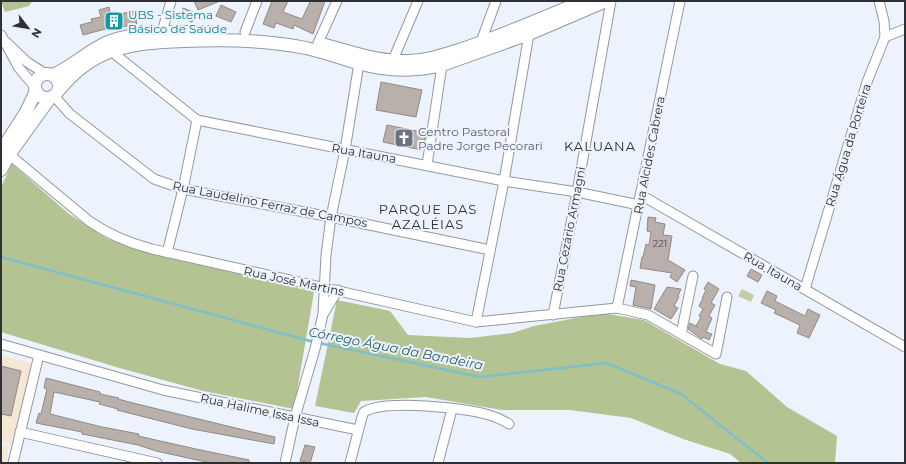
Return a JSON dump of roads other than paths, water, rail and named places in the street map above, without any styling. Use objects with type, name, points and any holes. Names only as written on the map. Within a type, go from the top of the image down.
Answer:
[{"type":"street","points":[[162,32],[171,1]]},
{"type":"street","points":[[245,32],[257,1]]},
{"type":"street","points":[[318,43],[337,1]]},
{"type":"street","points":[[393,60],[418,1]]},
{"type":"street","points":[[479,48],[496,1]]},
{"type":"street","points":[[1,170],[4,151],[30,106],[39,77],[50,75],[69,67],[96,48],[110,41],[162,32],[245,32],[278,35],[318,43],[379,68],[420,70],[442,65],[583,1]]},
{"type":"street","points":[[4,151],[72,75],[88,63],[111,51],[132,46],[161,42],[218,39],[277,43],[360,59],[407,61],[426,60],[479,48],[529,34],[606,1]]},
{"type":"street","name":"Rua Cezário Armagni","points":[[553,315],[577,192],[611,1]]},
{"type":"street","name":"Rua Alcides Cabrera","points":[[617,308],[680,1]]},
{"type":"street","name":"Rua Água da Porteira","points":[[805,289],[867,82],[885,37],[884,21],[878,1]]},
{"type":"street","points":[[885,37],[905,29]]},
{"type":"street","points":[[476,322],[504,181],[529,34]]},
{"type":"street","points":[[2,37],[27,62],[59,82],[54,94]]},
{"type":"street","points":[[2,37],[19,68],[42,97],[54,94]]},
{"type":"street","name":"Rua Itauna","points":[[111,51],[197,120],[504,181],[577,192],[639,206]]},
{"type":"street","points":[[285,463],[295,417],[315,349],[323,314],[326,255],[331,217],[345,150],[360,59]]},
{"type":"street","points":[[428,165],[442,65]]},
{"type":"street","name":"Rua Laudelino Ferraz de Campos","points":[[54,94],[70,114],[154,180],[183,189],[331,217],[490,250]]},
{"type":"street","points":[[167,253],[183,189],[197,120]]},
{"type":"street","name":"Rua José Martins","points":[[4,151],[69,206],[100,229],[124,241],[167,253],[476,322],[617,308],[648,315],[716,354],[727,297]]},
{"type":"street","name":"Rua Itauna","points":[[641,196],[905,347]]},
{"type":"street","points":[[681,334],[693,276]]},
{"type":"street","points":[[323,314],[338,290]]},
{"type":"street","name":"Rua Halime Issa Issa","points":[[1,344],[163,390],[358,430]]},
{"type":"street","points":[[13,463],[39,355]]},
{"type":"street","points":[[350,463],[364,412],[374,408],[421,406],[452,409],[490,415],[509,424]]},
{"type":"street","points":[[438,463],[452,409]]},
{"type":"street","points":[[20,432],[157,463]]},
{"type":"waterway","name":"Córrego Água da Bandeira","points":[[1,257],[314,342]]},
{"type":"waterway","name":"Córrego Água da Bandeira","points":[[319,343],[480,377],[607,363],[681,394],[768,463]]},
{"type":"place","name":"UBS - Sistema Básico de Saúde","points":[[114,21]]},
{"type":"place","name":"Centro Pastoral Padre Jorge Pecorari","points":[[404,138]]},
{"type":"district","name":"KALUANA","points":[[600,146]]},
{"type":"district","name":"PARQUE DAS AZALÉIAS","points":[[428,216]]}]
